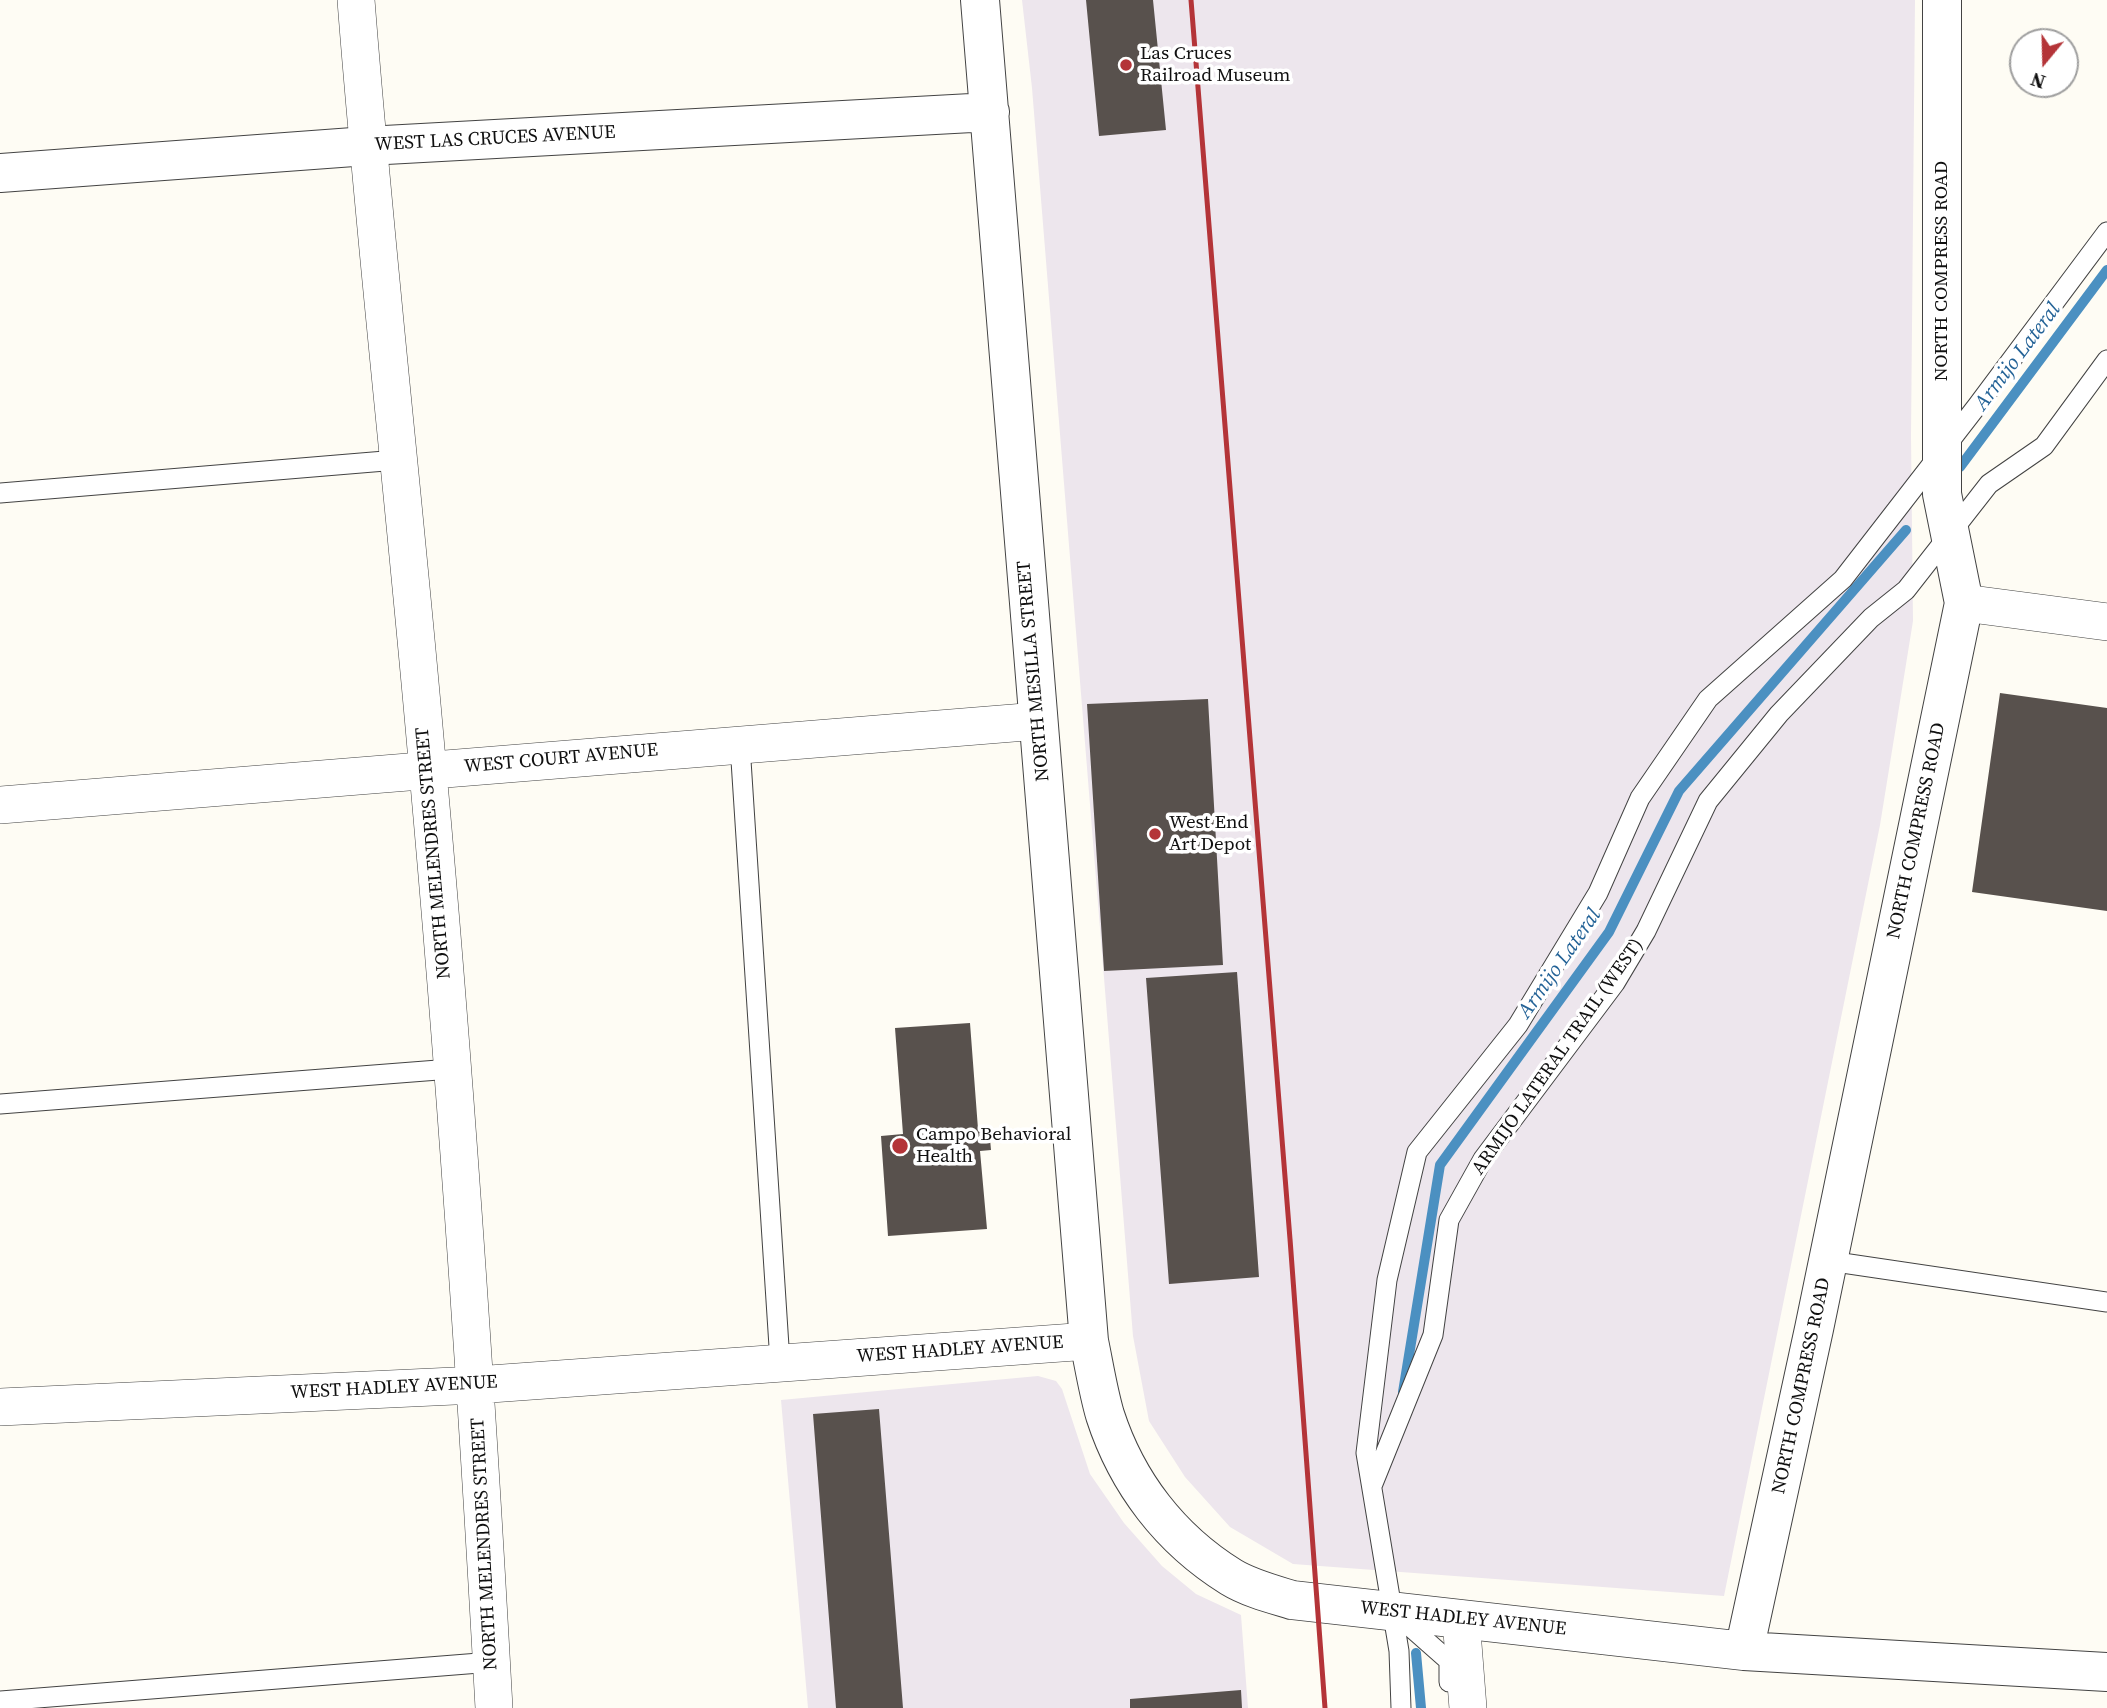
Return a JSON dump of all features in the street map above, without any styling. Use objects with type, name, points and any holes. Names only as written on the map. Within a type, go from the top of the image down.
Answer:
[{"type":"street","name":"NORTH MELENDRES STREET","points":[[356,0],[367,146],[428,770],[477,1385],[494,1708]]},
{"type":"street","name":"NORTH MESILLA STREET","points":[[980,0],[1089,1341]]},
{"type":"street","name":"NORTH COMPRESS ROAD","points":[[1744,1651],[1829,1261],[1964,603],[1942,494],[1942,0]]},
{"type":"street","name":"WEST LAS CRUCES AVENUE","points":[[0,173],[367,146],[990,111]]},
{"type":"street","points":[[1964,603],[2107,622]]},
{"type":"street","name":"WEST COURT AVENUE","points":[[0,806],[1038,721]]},
{"type":"street","name":"WEST HADLEY AVENUE","points":[[0,1407],[477,1385],[1089,1341],[1106,1415],[1127,1467],[1157,1515],[1192,1549],[1233,1578],[1292,1600],[1744,1651],[2107,1672]]},
{"type":"street","points":[[1461,1619],[1468,1708]]},
{"type":"lane","points":[[1401,1708],[1399,1651],[1366,1453],[1387,1280],[1417,1152],[1518,1025],[1598,894],[1640,798],[1708,699],[1843,579],[2107,232]]},
{"type":"lane","name":"ARMIJO LATERAL TRAIL (WEST)","points":[[1372,1487],[1433,1335],[1448,1220],[1483,1159],[1615,983],[1646,931],[1708,801],[1779,714],[1871,618],[1906,590],[1989,484],[2044,446],[2107,360]]},
{"type":"lane","points":[[0,493],[397,460]]},
{"type":"lane","points":[[740,745],[780,1362]]},
{"type":"lane","points":[[0,1104],[452,1069]]},
{"type":"lane","points":[[1829,1261],[2107,1302]]},
{"type":"lane","points":[[1392,1611],[1449,1661],[1450,1708]]},
{"type":"lane","points":[[0,1701],[492,1662]]},
{"type":"shaded area","points":[[1022,0],[1915,0],[1911,436],[1913,621],[1880,825],[1724,1596],[1293,1564],[1230,1527],[1185,1477],[1149,1421],[1133,1336],[1032,88]]},
{"type":"shaded area","points":[[1038,1376],[1056,1381],[1062,1389],[1090,1474],[1124,1523],[1162,1566],[1196,1594],[1241,1615],[1248,1708],[808,1708],[781,1400]]},
{"type":"building","name":"Las Cruces Railroad Museum","points":[[1086,0],[1153,0],[1166,130],[1099,136]]},
{"type":"building","points":[[2000,693],[2107,708],[2107,911],[1972,892]]},
{"type":"building","name":"West End Art Depot","points":[[1208,699],[1223,965],[1104,971],[1087,704]]},
{"type":"building","points":[[1237,972],[1259,1277],[1169,1284],[1146,978]]},
{"type":"building","points":[[970,1023],[978,1129],[989,1128],[991,1150],[980,1151],[987,1229],[888,1236],[881,1136],[903,1134],[895,1028]]},
{"type":"building","points":[[879,1409],[903,1708],[836,1708],[813,1414]]},
{"type":"building","points":[[1241,1690],[1242,1708],[1130,1708],[1130,1699]]},
{"type":"waterway","name":"Armijo Lateral","points":[[1960,467],[2107,270]]},
{"type":"waterway","name":"Armijo Lateral","points":[[1403,1392],[1440,1165],[1609,932],[1679,791],[1906,530]]},
{"type":"waterway","name":"Armijo Lateral","points":[[1416,1653],[1421,1708]]},
{"type":"railway","points":[[1191,0],[1325,1708]]},
{"type":"place","name":"Las Cruces Railroad Museum","points":[[1126,65]]},
{"type":"place","name":"West End Art Depot","points":[[1155,834]]},
{"type":"place","name":"Campo Behavioral Health","points":[[900,1146]]}]
